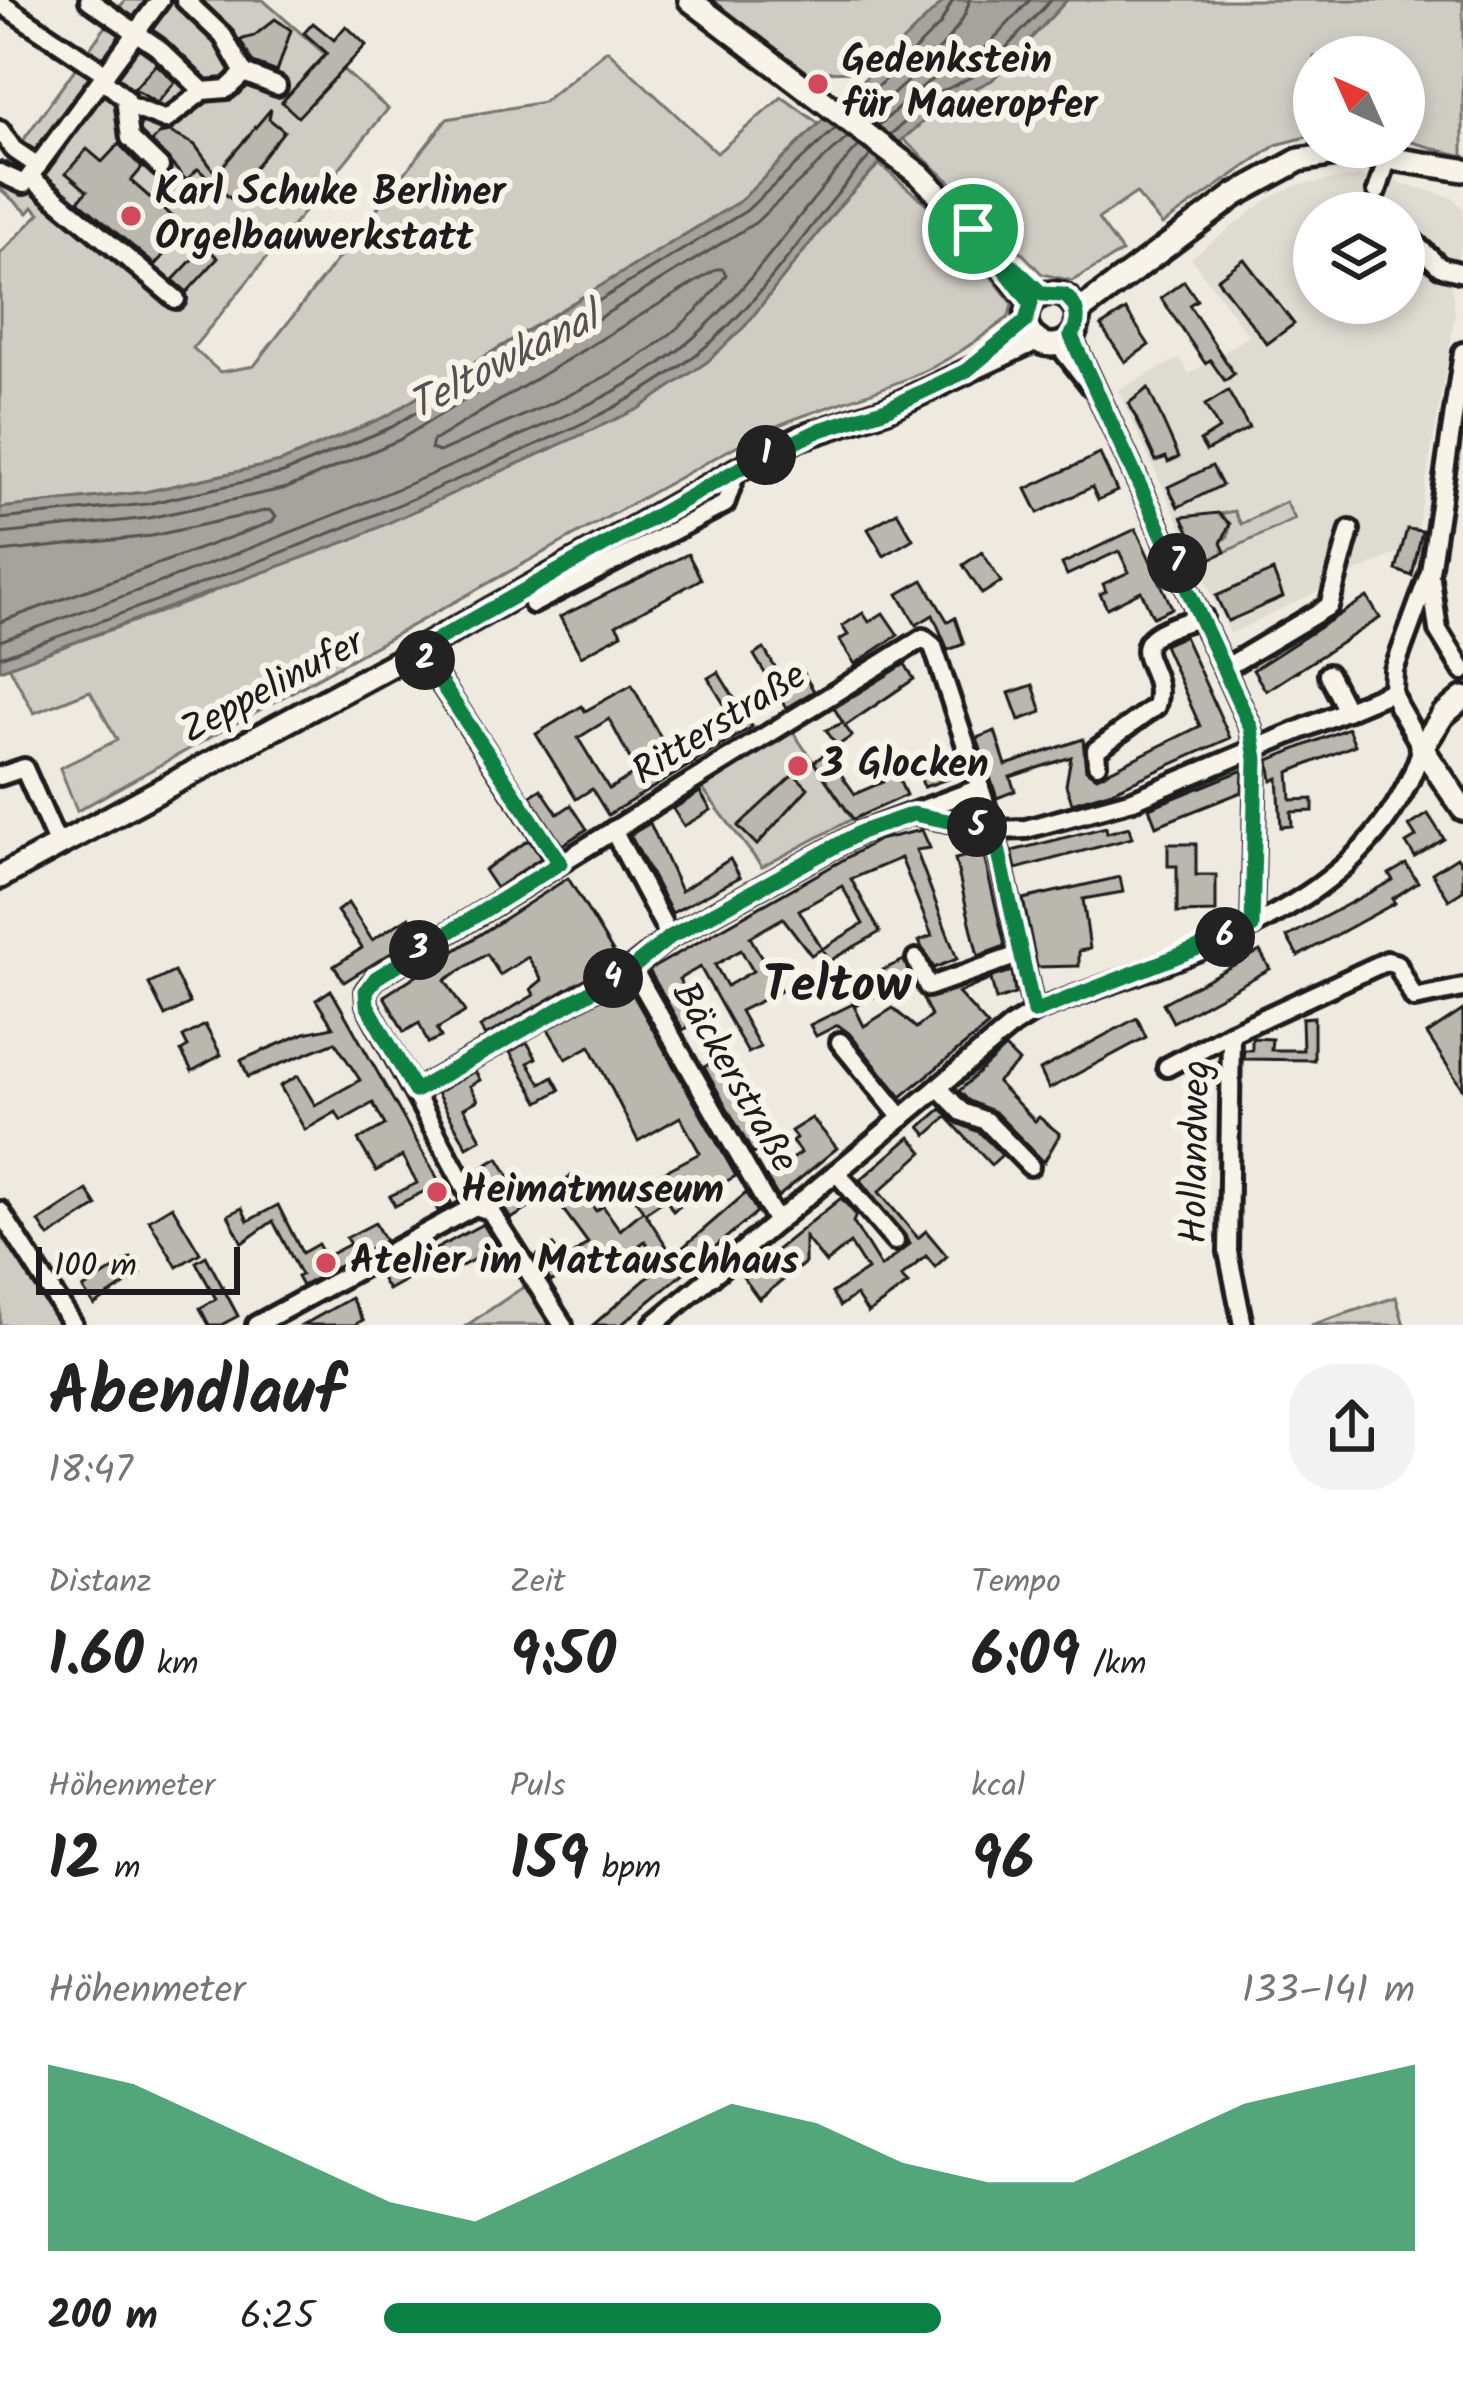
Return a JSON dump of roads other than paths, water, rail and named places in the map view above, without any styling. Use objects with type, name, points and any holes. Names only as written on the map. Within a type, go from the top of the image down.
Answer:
[{"type":"main road","points":[[690,0],[896,156],[973,229],[1044,323]]},
{"type":"main road","points":[[1044,323],[1293,163]]},
{"type":"main road","points":[[1425,164],[1463,170]]},
{"type":"main road","points":[[1418,168],[1463,185]]},
{"type":"main road","points":[[1044,323],[1057,293],[1073,306]]},
{"type":"main road","name":"Zeppelinufer","points":[[0,877],[419,650],[737,470],[820,430],[886,409],[966,371],[1044,323]]},
{"type":"main road","points":[[1463,698],[1443,715],[1422,748],[1463,809]]},
{"type":"street","points":[[88,0],[184,69],[203,92]]},
{"type":"street","points":[[31,175],[160,0]]},
{"type":"street","points":[[185,0],[223,36],[244,73],[277,86]]},
{"type":"street","points":[[0,3],[104,76],[127,105],[166,120],[203,92],[227,89],[244,73]]},
{"type":"street","points":[[127,105],[130,138],[160,167]]},
{"type":"street","points":[[0,130],[31,175],[176,299]]},
{"type":"street","points":[[1377,191],[1392,168]]},
{"type":"street","points":[[0,173],[31,175]]},
{"type":"street","points":[[1425,253],[1440,267],[1463,273]]},
{"type":"street","points":[[1044,323],[1105,403],[1226,668],[1255,747],[1252,927]]},
{"type":"street","points":[[653,1325],[1034,1012],[1252,927],[1298,904],[1366,846],[1411,782],[1422,748],[1393,691],[1400,648],[1430,572],[1454,477],[1463,352]]},
{"type":"street","points":[[533,604],[725,504],[737,470]]},
{"type":"street","points":[[1226,668],[1329,606],[1350,530]]},
{"type":"street","points":[[1430,572],[1438,630],[1463,671]]},
{"type":"street","points":[[1097,764],[1096,750],[1156,706],[1159,694],[1145,658],[1149,644],[1162,629],[1203,617]]},
{"type":"street","name":"Ritterstraße","points":[[415,1091],[367,1005],[366,991],[376,978],[923,638],[933,646],[994,830],[1034,1012]]},
{"type":"street","points":[[419,650],[560,863]]},
{"type":"street","points":[[1328,674],[1347,711]]},
{"type":"street","points":[[913,814],[994,830],[1026,829],[1133,800],[1393,691]]},
{"type":"street","points":[[0,776],[24,768],[58,845]]},
{"type":"street","points":[[562,1325],[490,1211],[475,1206],[415,1091],[632,968],[670,937],[861,832],[980,788]]},
{"type":"street","points":[[613,830],[670,937]]},
{"type":"street","points":[[916,959],[928,987],[1021,954]]},
{"type":"street","name":"Hollandweg","points":[[1243,1325],[1228,1252],[1232,1034],[1387,961],[1397,964],[1410,994],[1420,998],[1463,988]]},
{"type":"street","name":"Bäckerstraße","points":[[632,968],[777,1222]]},
{"type":"street","points":[[1167,1067],[1232,1034]]},
{"type":"street","points":[[840,1042],[902,1118]]},
{"type":"street","points":[[938,1088],[962,1112],[986,1121],[1030,1166]]},
{"type":"street","points":[[837,1173],[895,1240]]},
{"type":"street","points":[[256,1325],[475,1206]]},
{"type":"street","points":[[0,1211],[74,1325]]},
{"type":"water","name":"Teltowkanal","points":[[945,0],[1067,0],[992,80],[943,104],[903,139],[841,204],[745,326],[707,362],[638,409],[353,539],[0,670],[0,508],[145,492],[281,462],[387,416],[740,201]]},
{"type":"place","name":"Gedenkstein für Maueropfer","points":[[818,84]]},
{"type":"place","name":"Karl Schuke Berliner Orgelbauwerkstatt","points":[[131,216]]},
{"type":"place","name":"3 Glocken","points":[[798,766]]},
{"type":"place","name":"Heimatmuseum","points":[[437,1192]]},
{"type":"place","name":"Atelier im Mattauschhaus","points":[[326,1263]]},
{"type":"district","name":"Teltow","points":[[837,987]]}]
